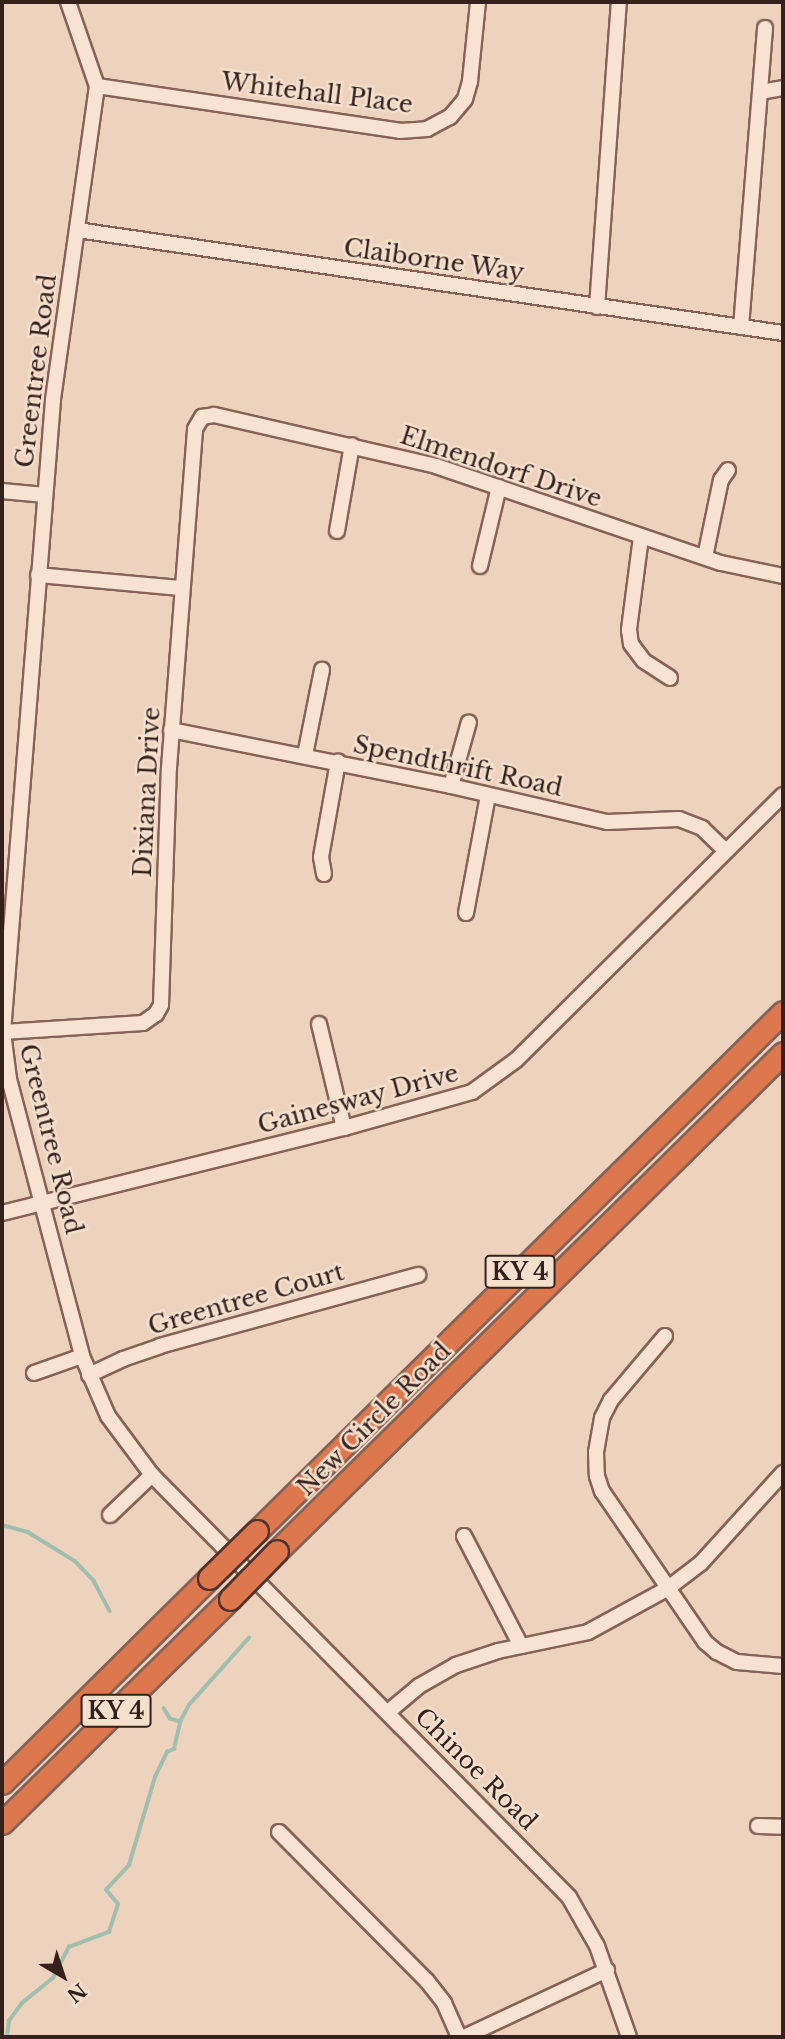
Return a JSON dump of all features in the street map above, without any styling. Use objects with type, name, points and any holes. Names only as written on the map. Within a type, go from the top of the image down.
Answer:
[{"type":"highway","name":"New Circle Road","points":[[2,1783],[783,1012]]},
{"type":"highway","name":"New Circle Road","points":[[2,1823],[783,1053]]},
{"type":"street","name":"Greentree Road","points":[[68,2],[97,86],[53,400],[3,1032],[9,1079],[89,1376],[108,1416],[152,1475],[241,1565]]},
{"type":"street","name":"Whitehall Place","points":[[97,86],[400,131],[427,129],[450,117],[465,99],[470,82],[478,2]]},
{"type":"street","points":[[597,307],[620,2]]},
{"type":"street","points":[[741,327],[765,28]]},
{"type":"street","points":[[761,92],[783,88]]},
{"type":"street","name":"Claiborne Way","points":[[77,230],[783,333]]},
{"type":"street","name":"Elmendorf Drive","points":[[202,417],[214,415],[436,466],[737,568],[783,576]]},
{"type":"street","name":"Dixiana Drive","points":[[3,1032],[143,1023],[156,1014],[161,1005],[171,730],[195,429],[202,417]]},
{"type":"street","points":[[337,531],[352,445]]},
{"type":"street","points":[[705,557],[721,480],[728,470]]},
{"type":"street","points":[[480,566],[499,487]]},
{"type":"street","points":[[2,491],[45,495]]},
{"type":"street","points":[[641,537],[629,630],[631,644],[644,661],[670,678]]},
{"type":"street","points":[[38,575],[181,588]]},
{"type":"street","points":[[305,755],[322,670]]},
{"type":"street","points":[[451,786],[469,722]]},
{"type":"street","name":"Spendthrift Road","points":[[171,730],[305,755],[607,822],[679,819],[702,828],[726,850]]},
{"type":"street","points":[[324,874],[321,857],[338,762]]},
{"type":"street","points":[[466,912],[488,795]]},
{"type":"street","name":"Gainesway Drive","points":[[2,1213],[460,1097],[496,1077],[783,795]]},
{"type":"street","points":[[319,1024],[344,1128]]},
{"type":"street","name":"Greentree Court","points":[[89,1376],[123,1359],[160,1346],[418,1275]]},
{"type":"street","points":[[665,1336],[611,1400],[602,1418],[596,1452],[597,1476],[602,1491],[694,1629],[717,1652],[737,1662],[783,1666]]},
{"type":"street","points":[[34,1373],[82,1356]]},
{"type":"street","points":[[388,1712],[419,1686],[456,1665],[521,1646],[587,1632],[667,1589],[701,1563],[783,1473]]},
{"type":"street","points":[[110,1515],[152,1475]]},
{"type":"street","points":[[464,1536],[521,1646]]},
{"type":"street","name":"Chinoe Road","points":[[241,1565],[569,1898],[591,1932],[607,1970],[629,2037]]},
{"type":"street","points":[[758,1826],[783,1827]]},
{"type":"street","points":[[279,1832],[427,1981],[444,2003],[461,2037],[607,1970]]},
{"type":"waterway","points":[[2,1525],[28,1532],[75,1561],[94,1581],[110,1611]]},
{"type":"waterway","points":[[180,1722],[189,1705],[249,1638]]},
{"type":"waterway","points":[[7,2037],[9,2021],[22,2003],[53,1978],[69,1947],[109,1932],[118,1904],[106,1890],[129,1865],[155,1777],[167,1752],[174,1749],[180,1722],[170,1719],[164,1709]]}]
